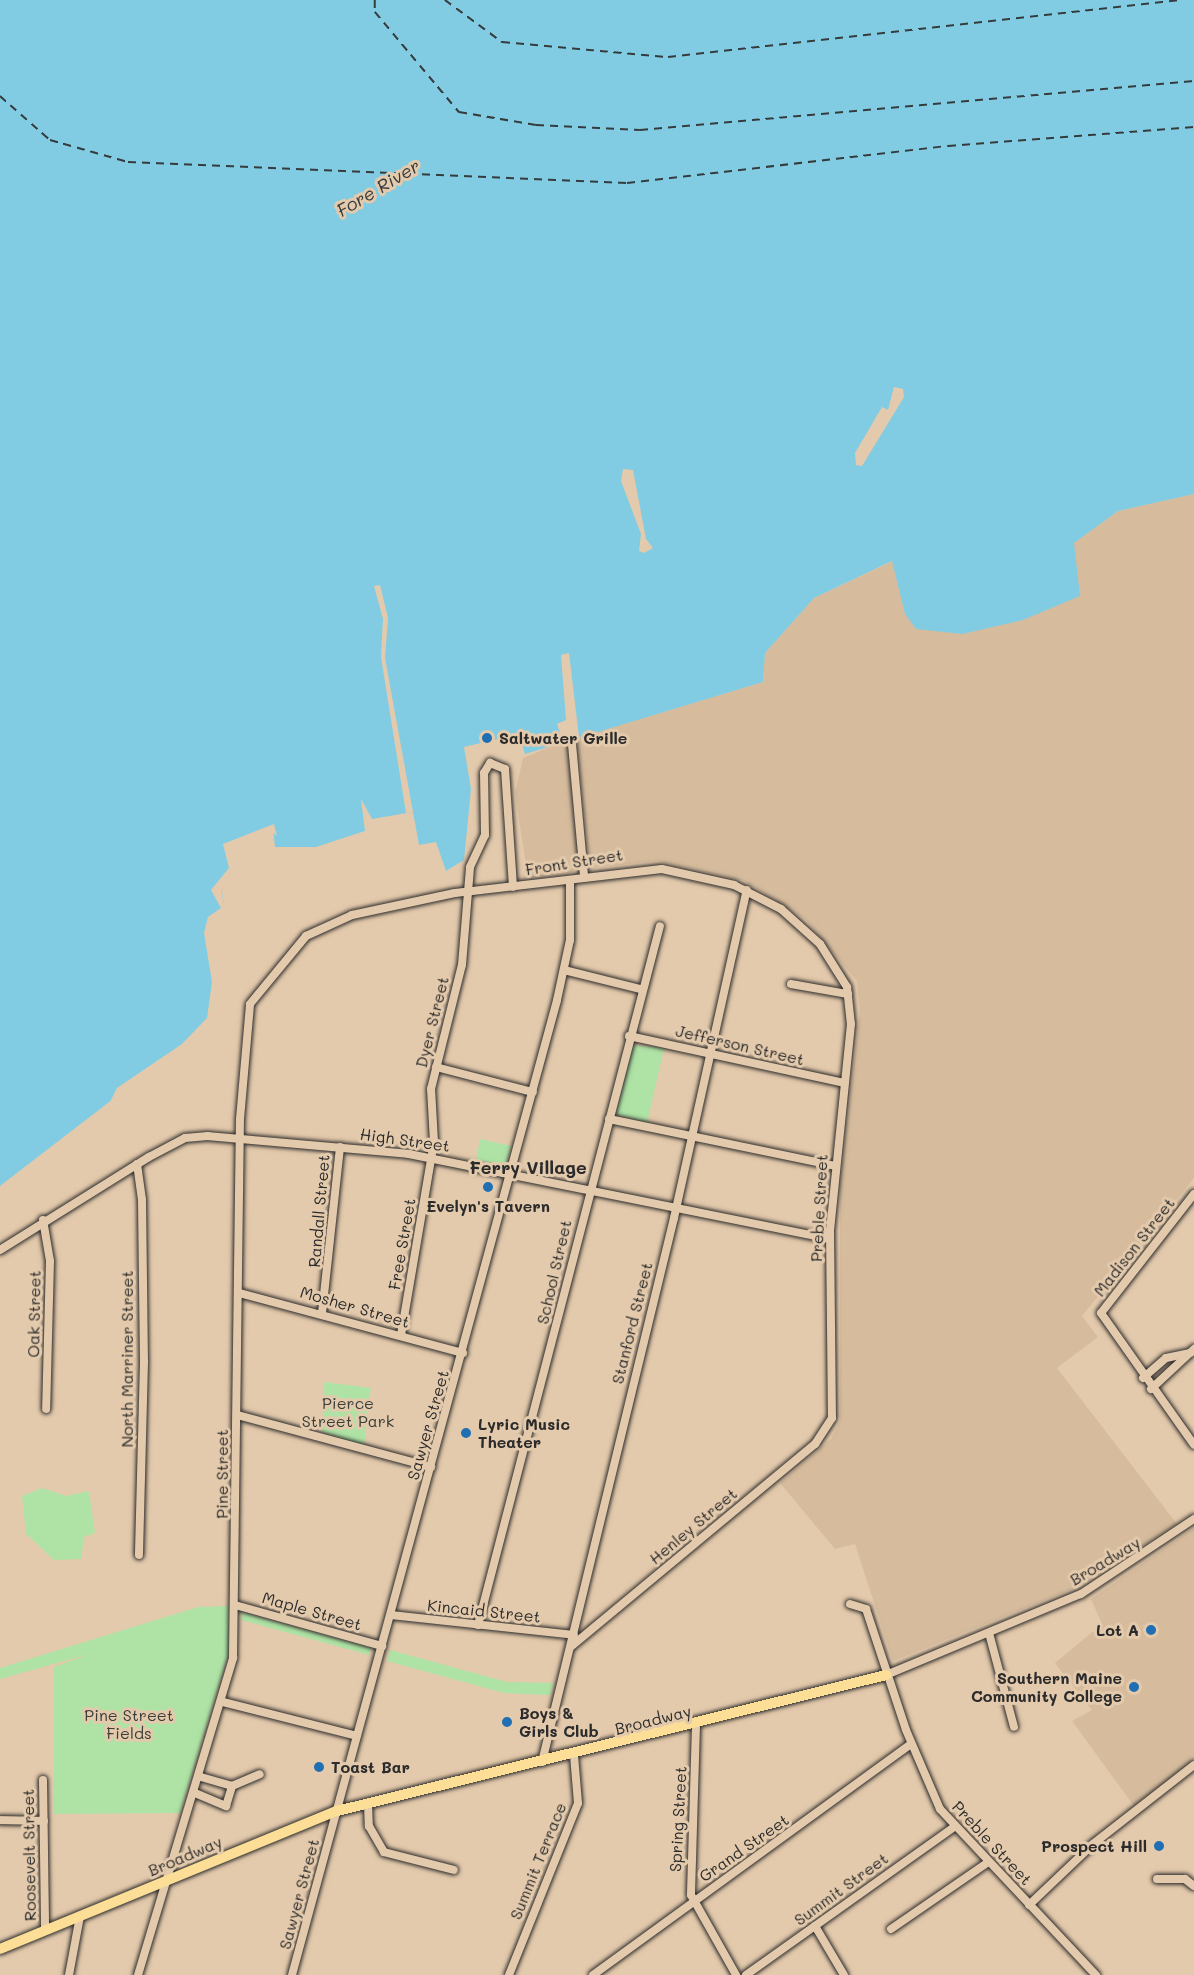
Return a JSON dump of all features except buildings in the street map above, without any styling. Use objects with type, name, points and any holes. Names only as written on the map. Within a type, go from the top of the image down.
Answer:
[{"type":"main road","name":"Broadway","points":[[0,1948],[337,1811],[696,1725],[886,1675]]},
{"type":"street","points":[[572,744],[584,877]]},
{"type":"street","name":"Dyer Street","points":[[431,1158],[430,1089],[462,964],[470,867],[485,835],[484,773],[490,763],[505,769],[513,887]]},
{"type":"street","name":"Front Street","points":[[277,970],[317,927],[469,892],[662,869],[747,890],[808,932],[836,965],[848,994]]},
{"type":"street","name":"Sawyer Street","points":[[292,1975],[512,1175],[564,969],[570,880]]},
{"type":"street","name":"Stanford Street","points":[[542,1762],[572,1646],[676,1209],[747,890]]},
{"type":"street","name":"School Street","points":[[478,1625],[609,1119],[640,989],[660,926]]},
{"type":"street","points":[[564,969],[640,989]]},
{"type":"street","name":"Pine Street","points":[[138,1975],[223,1702],[235,1605],[240,1137],[247,1012],[277,970]]},
{"type":"street","points":[[791,984],[848,994]]},
{"type":"street","name":"Preble Street","points":[[830,1426],[830,1239],[844,1083],[848,994]]},
{"type":"street","name":"Jefferson Street","points":[[629,1036],[844,1083]]},
{"type":"street","points":[[436,1067],[533,1092]]},
{"type":"street","points":[[609,1119],[835,1166]]},
{"type":"street","name":"High Street","points":[[0,1250],[42,1220],[185,1138],[240,1137],[431,1158],[830,1239]]},
{"type":"street","name":"Randall Street","points":[[322,1313],[340,1147]]},
{"type":"street","name":"Free Street","points":[[401,1335],[431,1158]]},
{"type":"street","name":"North Marriner Street","points":[[137,1164],[142,1200],[144,1362],[139,1555]]},
{"type":"street","name":"Madison Street","points":[[1143,1378],[1102,1319],[1105,1307],[1194,1194]]},
{"type":"street","name":"Oak Street","points":[[42,1220],[50,1261],[46,1409]]},
{"type":"street","name":"Mosher Street","points":[[239,1293],[322,1313],[463,1353]]},
{"type":"street","points":[[1192,1351],[1166,1358],[1143,1378],[1194,1445]]},
{"type":"street","points":[[1151,1389],[1192,1351]]},
{"type":"street","points":[[237,1415],[431,1467]]},
{"type":"street","name":"Henley Street","points":[[572,1646],[830,1426]]},
{"type":"street","name":"Broadway","points":[[886,1675],[989,1633],[1101,1583],[1194,1519]]},
{"type":"street","name":"Preble Street","points":[[850,1604],[866,1609],[886,1675],[911,1744],[933,1797],[953,1828],[1096,1975]]},
{"type":"street","name":"Maple Street","points":[[235,1605],[382,1646]]},
{"type":"street","name":"Kincaid Street","points":[[391,1615],[574,1635]]},
{"type":"street","points":[[989,1633],[1014,1727]]},
{"type":"street","points":[[223,1702],[357,1736]]},
{"type":"street","name":"Spring Street","points":[[693,1902],[696,1725]]},
{"type":"street","name":"Grand Street","points":[[593,1975],[911,1744]]},
{"type":"street","name":"Summit Terrace","points":[[509,1975],[578,1803],[574,1755]]},
{"type":"street","points":[[1029,1905],[1093,1844],[1194,1765]]},
{"type":"street","points":[[201,1777],[232,1786],[260,1774]]},
{"type":"street","name":"Roosevelt Street","points":[[43,1780],[45,1930]]},
{"type":"street","points":[[195,1793],[226,1806],[232,1786]]},
{"type":"street","points":[[368,1803],[369,1826],[384,1852],[454,1870]]},
{"type":"street","points":[[0,1820],[44,1821]]},
{"type":"street","name":"Summit Street","points":[[747,1975],[953,1828]]},
{"type":"street","points":[[891,1929],[987,1863]]},
{"type":"street","points":[[1157,1879],[1185,1879],[1194,1886]]},
{"type":"street","points":[[693,1902],[736,1975]]},
{"type":"street","points":[[69,1975],[80,1916]]},
{"type":"street","points":[[815,1926],[844,1975]]},
{"type":"shaded area","points":[[1194,494],[1194,1178],[1082,1316],[1098,1337],[1057,1368],[1177,1524],[1070,1590],[893,1661],[855,1544],[835,1549],[780,1483],[831,1439],[840,1421],[840,1187],[860,1011],[857,981],[805,919],[745,881],[658,861],[590,868],[577,738],[763,682],[765,653],[814,598],[893,561],[905,614],[1079,596],[1073,543],[1118,511]]},
{"type":"shaded area","points":[[566,729],[579,864],[573,872],[528,879],[515,793],[523,758],[562,742]]},
{"type":"shaded area","name":"Southern Maine Community College","points":[[1194,1528],[1194,1760],[1134,1806],[1072,1721],[1092,1710],[1055,1663],[1102,1624],[1091,1599]]},
{"type":"green space","points":[[631,1045],[664,1048],[647,1123],[616,1114]]},
{"type":"green space","points":[[480,1139],[511,1146],[506,1166],[476,1160]]},
{"type":"green space","name":"Pierce Street Park","points":[[324,1382],[371,1388],[364,1446],[322,1432]]},
{"type":"green space","points":[[42,1488],[66,1496],[89,1491],[95,1533],[84,1537],[81,1559],[54,1560],[26,1534],[22,1496]]},
{"type":"green space","name":"Pine Street Fields","points":[[229,1606],[229,1652],[180,1813],[54,1814],[54,1667],[89,1654],[0,1679],[0,1668],[198,1607]]},
{"type":"green space","points":[[241,1612],[371,1648],[369,1655],[241,1620]]},
{"type":"green space","points":[[390,1650],[507,1682],[554,1683],[550,1695],[504,1693],[387,1661]]},
{"type":"water","name":"Fore River","points":[[0,0],[1194,0],[1194,494],[1118,511],[1074,543],[1080,596],[1023,620],[962,634],[916,629],[905,614],[892,561],[814,598],[765,653],[763,682],[525,754],[518,734],[464,747],[471,789],[464,860],[446,871],[436,842],[419,845],[413,812],[372,819],[361,799],[365,831],[316,847],[275,847],[273,828],[228,843],[232,875],[221,887],[224,904],[211,928],[214,1004],[204,1029],[0,1186]]},
{"type":"pier","points":[[894,387],[903,389],[904,397],[862,466],[856,465],[855,453],[882,407],[888,410]]},
{"type":"pier","points":[[623,469],[633,470],[646,539],[653,548],[644,553],[639,551],[641,534],[621,481]]},
{"type":"pier","points":[[380,585],[388,618],[385,658],[413,812],[406,813],[381,657],[383,619],[374,586]]},
{"type":"pier","points":[[569,653],[579,737],[563,742],[557,724],[566,720],[561,655]]},
{"type":"pier","points":[[274,824],[277,836],[271,831],[231,845],[235,871],[221,890],[226,914],[214,928],[217,1004],[212,1023],[109,1104],[117,1088],[182,1044],[207,1018],[212,982],[204,933],[208,917],[221,908],[211,890],[229,868],[223,844]]},
{"type":"ferry route","points":[[375,0],[375,12],[459,112],[536,125],[640,130],[1194,81]]},
{"type":"ferry route","points":[[445,0],[502,42],[668,57],[1180,0]]},
{"type":"ferry route","points":[[0,96],[50,140],[128,162],[627,183],[948,146],[1194,127]]},
{"type":"place","name":"Saltwater Grille","points":[[487,738]]},
{"type":"place","name":"Evelyn's Tavern","points":[[488,1187]]},
{"type":"place","name":"Lyric Music Theater","points":[[466,1433]]},
{"type":"place","name":"Lot A","points":[[1151,1630]]},
{"type":"place","name":"Southern Maine Community College","points":[[1134,1687]]},
{"type":"place","name":"Boys & Girls Club","points":[[507,1722]]},
{"type":"place","name":"Toast Bar","points":[[319,1767]]},
{"type":"place","name":"Prospect Hill","points":[[1159,1846]]},
{"type":"district","name":"Ferry Village","points":[[528,1167]]}]
